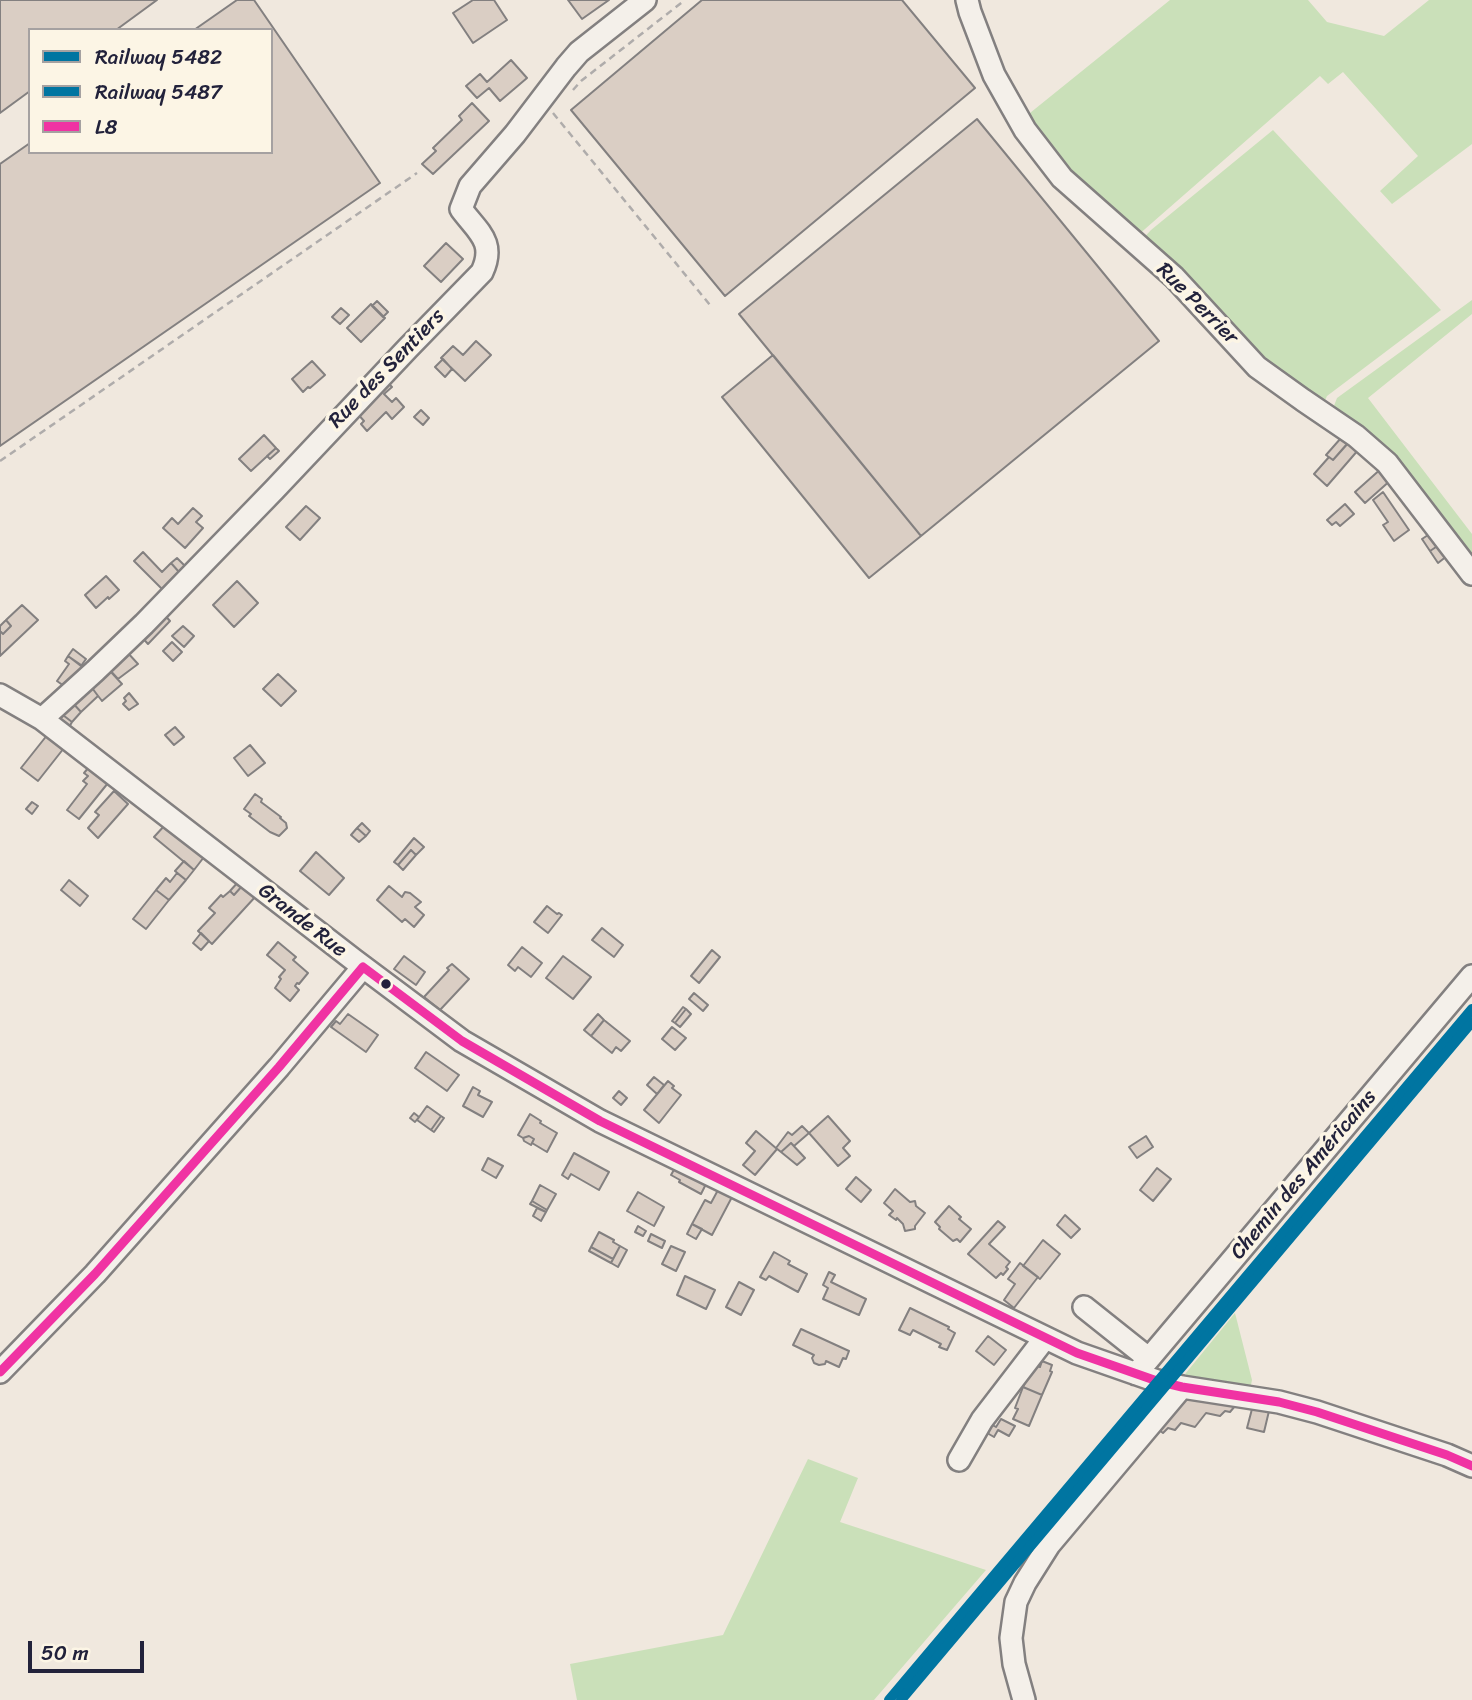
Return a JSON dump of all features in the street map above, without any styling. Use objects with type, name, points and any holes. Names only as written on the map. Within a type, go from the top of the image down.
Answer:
[{"type":"street","name":"Rue des Sentiers","points":[[42,719],[144,624],[482,272],[488,258],[487,244],[461,209],[470,186],[579,52],[645,0]]},
{"type":"street","name":"Rue Perrier","points":[[967,0],[994,75],[1025,130],[1062,178],[1174,277],[1257,367],[1356,436],[1387,463],[1472,574]]},
{"type":"street","name":"Grande Rue","points":[[0,695],[42,719],[462,1041],[600,1121],[1077,1353],[1142,1366],[1182,1387],[1279,1402],[1317,1412],[1447,1455],[1472,1466]]},
{"type":"street","points":[[0,1372],[113,1253],[279,1067],[363,967]]},
{"type":"street","name":"Chemin des Américains","points":[[1142,1366],[1472,976]]},
{"type":"street","points":[[1084,1307],[1142,1366]]},
{"type":"street","points":[[959,1460],[982,1420],[1045,1338]]},
{"type":"street","points":[[1024,1700],[1014,1664],[1011,1638],[1016,1602],[1025,1583],[1049,1545],[1182,1387]]},
{"type":"path","points":[[572,92],[581,81],[685,0]]},
{"type":"path","points":[[542,100],[710,305]]},
{"type":"path","points":[[0,461],[416,173]]},
{"type":"green space","points":[[1170,0],[1308,0],[1327,22],[1384,36],[1429,0],[1472,0],[1472,144],[1392,204],[1380,191],[1418,156],[1343,72],[1328,84],[1320,76],[1137,236],[1047,149],[1025,117]]},
{"type":"green space","points":[[1273,130],[1441,310],[1327,396],[1322,407],[1263,366],[1139,243],[1151,230]]},
{"type":"green space","points":[[1472,300],[1472,314],[1368,398],[1472,534],[1472,562],[1332,411],[1337,398]]},
{"type":"green space","points":[[1235,1313],[1252,1380],[1250,1390],[1181,1379]]},
{"type":"green space","points":[[808,1459],[858,1478],[840,1522],[986,1570],[874,1700],[577,1700],[570,1664],[723,1635]]},
{"type":"building","points":[[0,0],[157,0],[119,28],[28,28],[28,92],[0,113]]},
{"type":"building","points":[[237,0],[254,0],[380,183],[0,446],[0,164],[28,144],[28,154],[273,154],[273,28],[197,28]]},
{"type":"building","points":[[473,0],[494,0],[507,20],[473,43],[453,13]]},
{"type":"building","points":[[568,0],[609,0],[582,19]]},
{"type":"building","points":[[702,0],[902,0],[975,88],[725,296],[571,110]]},
{"type":"building","points":[[511,60],[527,78],[500,101],[489,88],[477,98],[466,86],[480,74],[487,82]]},
{"type":"building","points":[[472,103],[489,121],[433,174],[422,164],[436,151],[433,148],[462,120],[459,116]]},
{"type":"building","points":[[977,119],[1159,341],[921,536],[739,314]]},
{"type":"building","points":[[446,243],[463,259],[441,282],[424,266]]},
{"type":"building","points":[[377,301],[388,312],[383,317],[372,306]]},
{"type":"building","points":[[371,304],[385,318],[361,342],[347,328]]},
{"type":"building","points":[[341,308],[349,315],[340,324],[332,317]]},
{"type":"building","points":[[476,341],[491,355],[465,381],[441,358],[453,346],[463,355]]},
{"type":"building","points":[[773,355],[921,536],[869,578],[722,397]]},
{"type":"building","points":[[443,359],[452,369],[445,377],[435,367]]},
{"type":"building","points":[[312,361],[325,375],[303,392],[292,379]]},
{"type":"building","points":[[386,381],[392,387],[384,394],[392,402],[396,398],[404,407],[392,419],[386,412],[367,431],[361,424],[364,421],[356,412]]},
{"type":"building","points":[[421,410],[429,418],[423,425],[414,417]]},
{"type":"building","points":[[264,435],[276,448],[251,471],[239,459]]},
{"type":"building","points":[[1341,438],[1347,444],[1333,460],[1326,455]]},
{"type":"building","points":[[1350,441],[1359,449],[1327,486],[1314,474],[1329,457],[1333,460]]},
{"type":"building","points":[[276,448],[279,451],[270,459],[267,456]]},
{"type":"building","points":[[1383,467],[1392,479],[1365,503],[1355,492]]},
{"type":"building","points":[[1383,492],[1409,530],[1394,541],[1383,525],[1388,522],[1373,500]]},
{"type":"building","points":[[1345,504],[1354,514],[1340,526],[1336,522],[1332,525],[1327,520]]},
{"type":"building","points":[[306,506],[320,518],[300,540],[286,527]]},
{"type":"building","points":[[193,508],[202,516],[196,522],[203,528],[185,548],[163,528],[172,518],[178,524]]},
{"type":"building","points":[[1431,533],[1439,545],[1430,551],[1422,539]]},
{"type":"building","points":[[1439,545],[1447,556],[1438,563],[1430,551]]},
{"type":"building","points":[[143,552],[162,572],[171,563],[179,572],[162,589],[134,561]]},
{"type":"building","points":[[177,558],[185,566],[179,572],[171,563]]},
{"type":"building","points":[[106,576],[119,590],[96,608],[85,595]]},
{"type":"building","points":[[237,581],[258,603],[234,627],[213,605]]},
{"type":"building","points":[[22,605],[38,620],[0,656],[0,631],[3,634],[11,626],[6,620]]},
{"type":"building","points":[[162,612],[170,621],[148,644],[140,635]]},
{"type":"building","points":[[6,620],[11,626],[3,634],[0,626]]},
{"type":"building","points":[[183,626],[194,636],[184,647],[172,636]]},
{"type":"building","points":[[172,642],[182,652],[173,661],[163,651]]},
{"type":"building","points":[[73,649],[86,659],[81,666],[68,656]]},
{"type":"building","points":[[127,652],[138,664],[118,679],[108,668]]},
{"type":"building","points":[[68,656],[84,667],[68,689],[57,681],[69,664],[65,661]]},
{"type":"building","points":[[111,672],[122,684],[102,701],[92,688]]},
{"type":"building","points":[[278,674],[296,691],[281,706],[263,689]]},
{"type":"building","points":[[90,685],[98,696],[81,712],[71,701]]},
{"type":"building","points":[[129,693],[138,704],[129,710],[123,704]]},
{"type":"building","points":[[71,701],[81,712],[72,722],[59,712]]},
{"type":"building","points":[[59,712],[72,722],[68,729],[57,721]]},
{"type":"building","points":[[175,727],[184,737],[174,745],[165,735]]},
{"type":"building","points":[[48,734],[64,748],[38,781],[21,768]]},
{"type":"building","points":[[250,745],[265,763],[248,776],[234,758]]},
{"type":"building","points":[[89,767],[108,783],[79,819],[67,810],[87,784],[83,781],[88,776],[84,773]]},
{"type":"building","points":[[114,791],[128,804],[98,838],[88,828],[99,815],[95,812]]},
{"type":"building","points":[[255,794],[286,823],[287,828],[279,836],[249,816],[251,814],[244,809]]},
{"type":"building","points":[[32,802],[38,806],[32,814],[26,809]]},
{"type":"building","points":[[362,823],[370,831],[366,836],[357,828]]},
{"type":"building","points":[[165,825],[204,857],[194,870],[154,837]]},
{"type":"building","points":[[357,828],[366,836],[359,842],[351,835]]},
{"type":"building","points":[[414,838],[424,847],[416,855],[411,850],[398,865],[394,862]]},
{"type":"building","points":[[411,850],[416,855],[403,870],[398,865]]},
{"type":"building","points":[[316,852],[344,878],[329,895],[300,871]]},
{"type":"building","points":[[184,861],[194,870],[186,880],[175,871]]},
{"type":"building","points":[[177,873],[186,880],[169,900],[156,890],[166,878],[170,882]]},
{"type":"building","points":[[69,880],[88,896],[80,906],[61,890]]},
{"type":"building","points":[[239,881],[243,885],[234,895],[230,891]]},
{"type":"building","points":[[243,885],[256,896],[212,944],[198,931],[215,913],[209,908],[221,895],[223,897],[230,891],[234,895]]},
{"type":"building","points":[[389,886],[402,897],[405,892],[410,893],[421,902],[415,907],[424,915],[414,927],[405,919],[402,922],[377,900]]},
{"type":"building","points":[[156,890],[169,900],[146,929],[133,919]]},
{"type":"building","points":[[547,906],[562,915],[548,933],[534,922]]},
{"type":"building","points":[[602,928],[623,945],[614,957],[592,940]]},
{"type":"building","points":[[201,933],[209,941],[201,950],[193,943]]},
{"type":"building","points":[[278,942],[296,957],[293,960],[308,973],[295,986],[299,990],[290,1001],[275,988],[285,970],[267,955]]},
{"type":"building","points":[[522,947],[542,963],[531,977],[518,967],[515,971],[508,965]]},
{"type":"building","points":[[712,950],[720,957],[699,983],[691,976]]},
{"type":"building","points":[[404,956],[425,972],[416,985],[394,969]]},
{"type":"building","points":[[563,956],[591,977],[573,999],[546,978]]},
{"type":"building","points":[[452,964],[469,979],[440,1010],[424,997]]},
{"type":"building","points":[[694,993],[708,1005],[703,1011],[689,999]]},
{"type":"building","points":[[683,1007],[686,1009],[675,1023],[672,1021]]},
{"type":"building","points":[[686,1009],[691,1014],[680,1027],[675,1023]]},
{"type":"building","points":[[348,1014],[378,1035],[366,1052],[331,1027],[336,1021],[340,1024]]},
{"type":"building","points":[[598,1014],[604,1020],[591,1036],[584,1030]]},
{"type":"building","points":[[604,1020],[630,1041],[621,1051],[616,1047],[612,1053],[591,1036]]},
{"type":"building","points":[[672,1027],[686,1038],[675,1050],[662,1039]]},
{"type":"building","points":[[426,1052],[459,1075],[447,1091],[415,1068]]},
{"type":"building","points":[[654,1077],[664,1085],[657,1094],[647,1085]]},
{"type":"building","points":[[668,1081],[681,1095],[659,1123],[644,1110]]},
{"type":"building","points":[[473,1087],[480,1091],[478,1095],[492,1102],[483,1117],[463,1106]]},
{"type":"building","points":[[619,1091],[627,1098],[621,1105],[613,1098]]},
{"type":"building","points":[[427,1106],[441,1116],[431,1130],[417,1120]]},
{"type":"building","points":[[414,1113],[419,1117],[415,1122],[410,1118]]},
{"type":"building","points":[[530,1114],[557,1133],[547,1152],[532,1143],[534,1139],[529,1136],[523,1138],[518,1135]]},
{"type":"building","points":[[441,1116],[444,1118],[434,1132],[431,1130]]},
{"type":"building","points":[[828,1116],[850,1141],[843,1148],[850,1156],[838,1166],[809,1133]]},
{"type":"building","points":[[802,1126],[809,1133],[794,1146],[791,1143],[781,1152],[776,1148],[788,1132],[792,1135]]},
{"type":"building","points":[[756,1131],[777,1149],[755,1175],[743,1165],[755,1151],[746,1143]]},
{"type":"building","points":[[529,1136],[534,1139],[531,1145],[523,1138]]},
{"type":"building","points":[[1146,1136],[1153,1147],[1137,1158],[1129,1147]]},
{"type":"building","points":[[791,1143],[805,1158],[797,1165],[781,1152]]},
{"type":"building","points":[[574,1153],[609,1172],[599,1190],[571,1174],[568,1179],[562,1175]]},
{"type":"building","points":[[488,1158],[503,1166],[496,1178],[482,1170]]},
{"type":"building","points":[[675,1168],[706,1184],[701,1194],[671,1175]]},
{"type":"building","points":[[1157,1168],[1171,1179],[1153,1201],[1140,1190]]},
{"type":"building","points":[[856,1177],[871,1190],[861,1202],[846,1189]]},
{"type":"building","points":[[540,1185],[556,1194],[547,1210],[532,1201]]},
{"type":"building","points":[[895,1189],[910,1202],[915,1201],[916,1206],[925,1213],[915,1229],[905,1231],[897,1218],[896,1220],[889,1215],[893,1211],[884,1203]]},
{"type":"building","points":[[718,1190],[732,1197],[712,1235],[692,1224],[705,1200],[711,1203]]},
{"type":"building","points":[[638,1192],[664,1207],[654,1226],[627,1211]]},
{"type":"building","points":[[532,1201],[547,1210],[546,1212],[530,1204]]},
{"type":"building","points":[[949,1206],[971,1229],[960,1242],[957,1239],[953,1241],[935,1222]]},
{"type":"building","points":[[537,1208],[546,1212],[541,1221],[533,1216]]},
{"type":"building","points":[[1065,1215],[1080,1229],[1071,1238],[1057,1225]]},
{"type":"building","points":[[998,1221],[1005,1227],[989,1244],[1010,1262],[1003,1275],[1001,1273],[996,1278],[968,1254]]},
{"type":"building","points":[[692,1224],[702,1229],[696,1239],[687,1234]]},
{"type":"building","points":[[638,1226],[646,1231],[643,1236],[635,1232]]},
{"type":"building","points":[[599,1232],[620,1246],[613,1259],[591,1247]]},
{"type":"building","points":[[651,1234],[665,1241],[662,1248],[648,1241]]},
{"type":"building","points":[[1043,1240],[1060,1254],[1040,1279],[1023,1266]]},
{"type":"building","points":[[620,1246],[627,1250],[618,1267],[611,1263]]},
{"type":"building","points":[[671,1246],[685,1252],[676,1271],[662,1264]]},
{"type":"building","points":[[591,1247],[613,1259],[611,1263],[589,1251]]},
{"type":"building","points":[[774,1252],[790,1261],[788,1264],[807,1274],[798,1292],[769,1276],[766,1280],[760,1277]]},
{"type":"building","points":[[1020,1263],[1038,1277],[1014,1308],[1004,1300],[1015,1284],[1008,1279]]},
{"type":"building","points":[[829,1272],[835,1275],[831,1282],[866,1299],[859,1315],[823,1299],[828,1288],[823,1285]]},
{"type":"building","points":[[685,1276],[715,1290],[706,1309],[677,1295]]},
{"type":"building","points":[[739,1282],[754,1290],[741,1315],[726,1307]]},
{"type":"building","points":[[910,1308],[949,1327],[948,1329],[955,1333],[947,1350],[939,1347],[941,1344],[913,1330],[910,1335],[899,1330]]},
{"type":"building","points":[[801,1329],[849,1351],[846,1359],[843,1358],[839,1367],[826,1361],[825,1364],[819,1365],[814,1363],[814,1355],[793,1345]]},
{"type":"building","points":[[988,1336],[1006,1350],[994,1365],[976,1351]]},
{"type":"building","points":[[1042,1361],[1052,1365],[1052,1372],[1042,1395],[1023,1387],[1033,1364],[1040,1367]]},
{"type":"building","points":[[1023,1387],[1042,1395],[1029,1426],[1013,1419]]},
{"type":"building","points":[[1186,1399],[1235,1406],[1230,1412],[1225,1411],[1220,1416],[1206,1413],[1195,1427],[1181,1423],[1175,1430],[1168,1428],[1163,1433],[1159,1430]]},
{"type":"building","points":[[1252,1409],[1269,1411],[1264,1432],[1247,1428]]},
{"type":"building","points":[[1001,1419],[1015,1426],[1009,1436],[998,1430],[994,1437],[982,1430],[987,1422],[996,1427]]},
{"type":"rail line","name":"5482","points":[[889,1700],[1472,1009]]},
{"type":"rail line","name":"5487","points":[[901,1700],[1472,1022]]},
{"type":"transit line","name":"L8","points":[[0,1372],[95,1274],[279,1067],[363,967],[462,1041],[600,1121],[1077,1353],[1157,1381],[1279,1402],[1317,1412],[1447,1455],[1472,1466]]}]
